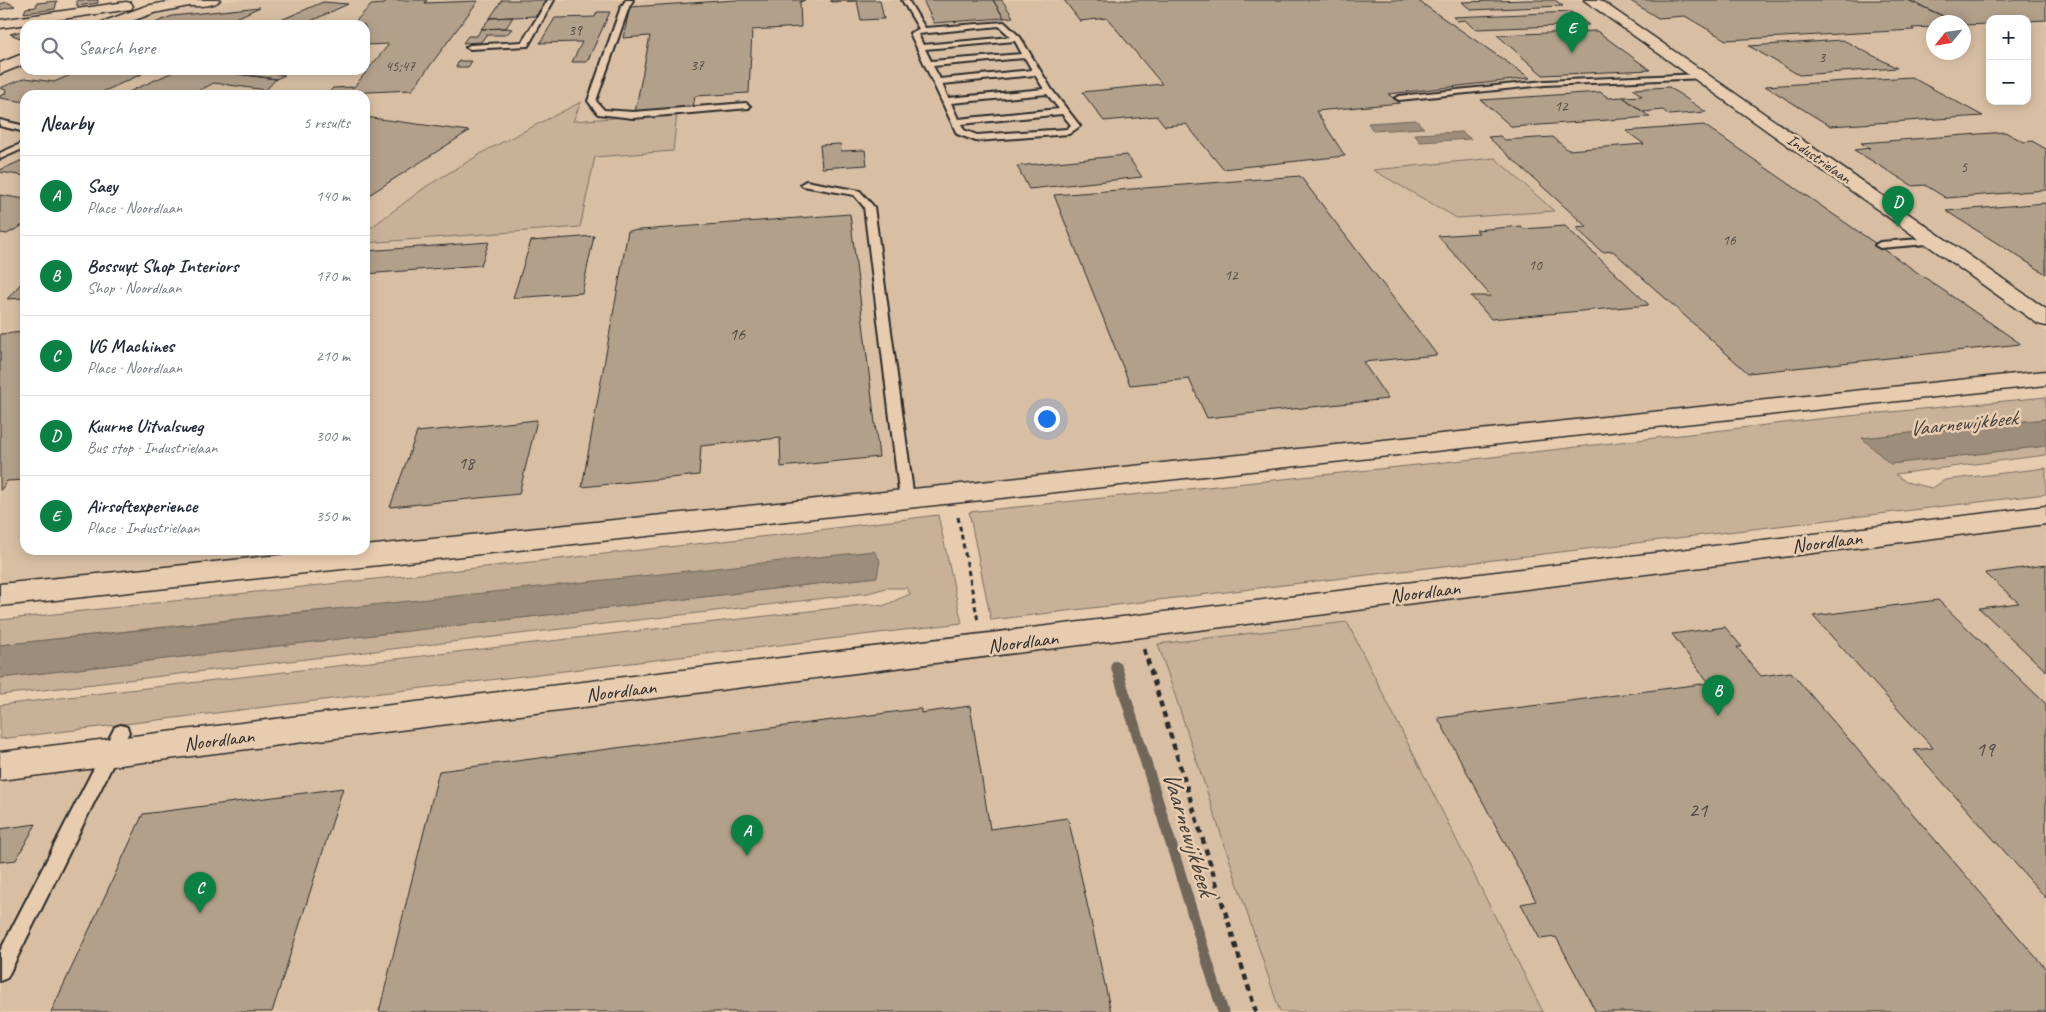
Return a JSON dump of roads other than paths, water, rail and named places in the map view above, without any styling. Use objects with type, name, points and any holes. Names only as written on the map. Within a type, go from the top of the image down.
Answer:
[{"type":"street","points":[[28,20],[156,0]]},
{"type":"street","points":[[120,20],[140,12],[188,1],[213,0]]},
{"type":"street","name":"Industrielaan","points":[[1591,0],[2046,319]]},
{"type":"street","points":[[126,6],[132,11],[140,12]]},
{"type":"street","points":[[0,24],[20,21]]},
{"type":"street","points":[[0,69],[20,60]]},
{"type":"street","points":[[0,595],[2046,378]]},
{"type":"street","name":"Noordlaan","points":[[0,766],[116,742],[1137,627],[2046,516]]},
{"type":"lane","points":[[470,47],[525,44],[551,0]]},
{"type":"lane","points":[[630,0],[625,8],[592,101],[601,112],[632,115],[746,106]]},
{"type":"lane","points":[[905,0],[923,30]]},
{"type":"lane","points":[[1001,24],[1017,39],[1049,91],[1076,126],[1069,131],[976,138],[960,132],[914,33],[923,30],[1001,24]]},
{"type":"lane","points":[[921,47],[1017,39]]},
{"type":"lane","points":[[929,64],[1027,56]]},
{"type":"lane","points":[[937,82],[1038,72]]},
{"type":"lane","points":[[1399,98],[1545,83],[1701,76]]},
{"type":"lane","points":[[946,101],[1049,91]]},
{"type":"lane","points":[[956,122],[1064,111]]},
{"type":"lane","points":[[0,123],[20,128]]},
{"type":"lane","points":[[0,156],[20,147]]},
{"type":"lane","points":[[806,184],[857,193],[869,207],[907,499]]},
{"type":"lane","points":[[1880,245],[1935,241]]},
{"type":"lane","points":[[0,971],[116,742]]},
{"type":"waterway","name":"Vaarnewijkbeek","points":[[1116,666],[1223,1012]]},
{"type":"place","name":"Airsoftexperience","points":[[1572,53]]},
{"type":"place","name":"Kuurne Uitvalsweg","points":[[1898,227]]},
{"type":"place","name":"Bossuyt Shop Interiors","points":[[1718,716]]},
{"type":"place","name":"Saey","points":[[747,856]]},
{"type":"place","name":"VG Machines","points":[[200,913]]}]
